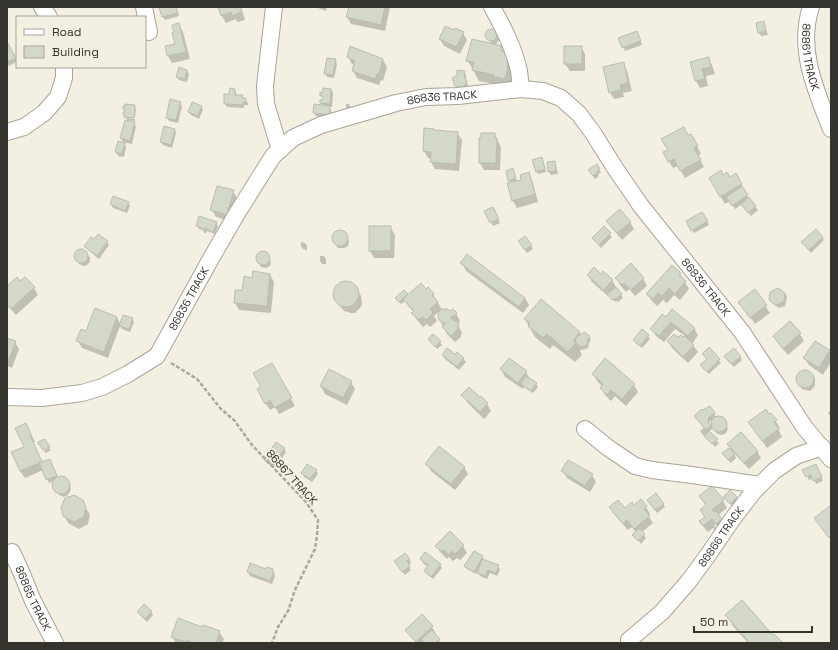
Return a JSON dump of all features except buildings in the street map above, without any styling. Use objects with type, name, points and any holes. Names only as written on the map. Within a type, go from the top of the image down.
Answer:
[{"type":"street","points":[[42,7],[48,16]]},
{"type":"street","points":[[274,7],[265,86],[266,104],[280,150]]},
{"type":"street","points":[[492,7],[504,28],[516,58],[520,72],[521,90]]},
{"type":"street","name":"86861 TRACK","points":[[811,7],[805,37],[808,63],[817,93],[831,129]]},
{"type":"street","points":[[146,17],[149,32]]},
{"type":"street","points":[[7,132],[24,127],[44,113],[58,97],[64,78],[64,68]]},
{"type":"street","name":"86836 TRACK","points":[[7,398],[42,398],[82,393],[128,374],[157,356],[236,215],[273,156],[293,138],[321,125],[396,102],[426,97],[458,96],[521,90],[544,91],[561,98],[579,114],[641,206],[742,332],[805,428],[826,453]]},
{"type":"street","points":[[585,428],[608,447],[635,466],[652,470],[692,474],[760,485]]},
{"type":"street","name":"86866 TRACK","points":[[629,641],[662,612],[689,581],[750,496],[774,471],[796,456],[826,453]]},
{"type":"street","name":"86865 TRACK","points":[[12,552],[33,601],[55,643]]},
{"type":"path","name":"86867 TRACK","points":[[157,356],[179,367],[197,379],[222,409],[234,420],[252,445],[306,502],[318,520],[315,549],[295,590],[288,611],[278,627],[272,643]]}]
